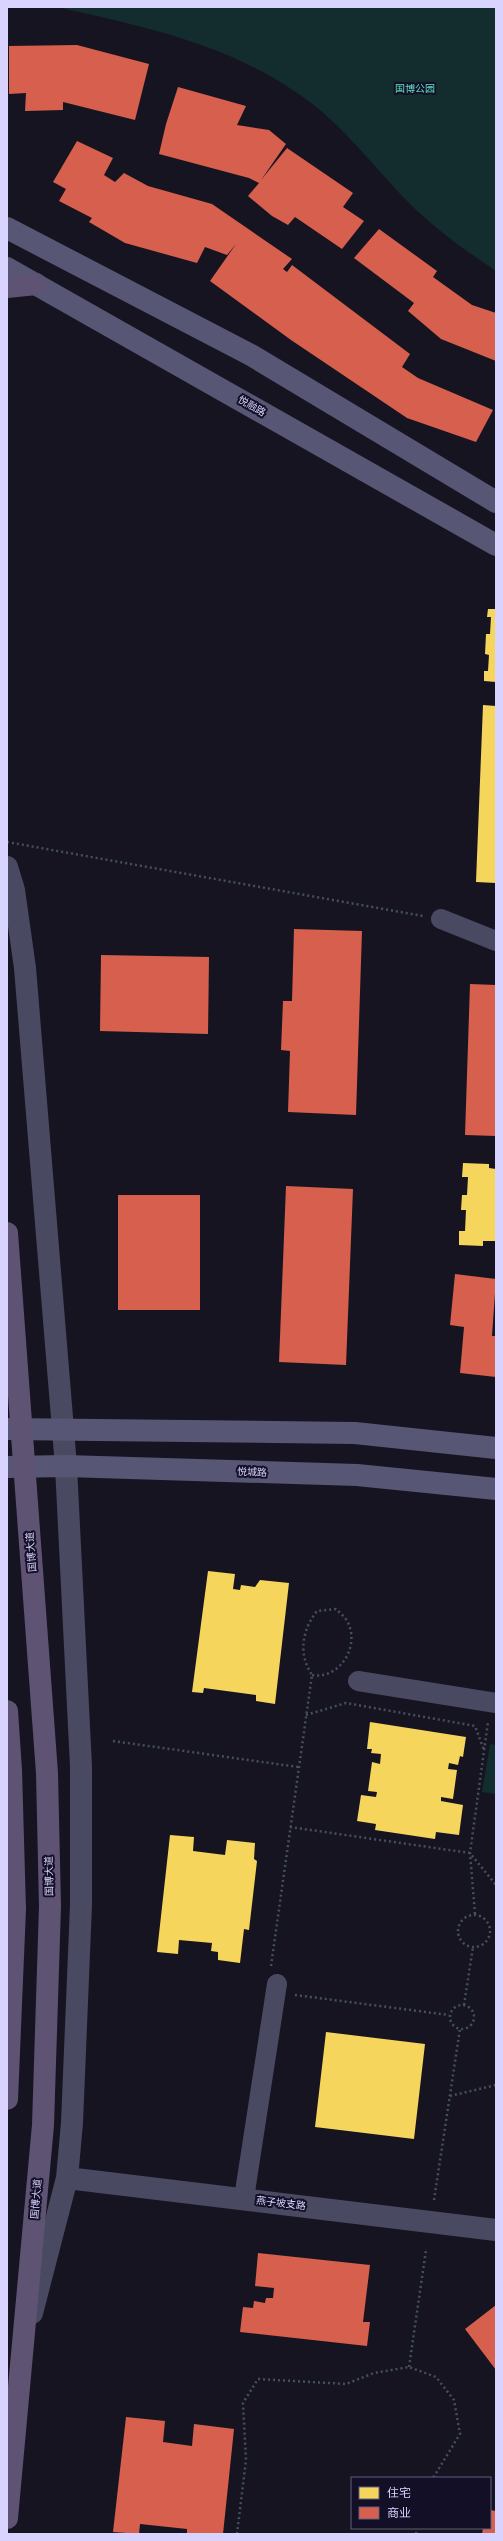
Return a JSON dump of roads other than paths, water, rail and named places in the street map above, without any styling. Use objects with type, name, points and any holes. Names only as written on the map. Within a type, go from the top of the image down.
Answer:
[{"type":"main road","points":[[7,228],[251,355],[496,502]]},
{"type":"main road","name":"悦融路","points":[[7,268],[496,545]]},
{"type":"main road","points":[[7,287],[36,284]]},
{"type":"main road","name":"国博大道","points":[[7,1233],[47,1773],[50,1906],[43,2125],[7,2518]]},
{"type":"main road","points":[[7,1429],[355,1433],[496,1448]]},
{"type":"main road","name":"悦城路","points":[[7,1467],[66,1466],[357,1475],[496,1489]]},
{"type":"main road","points":[[7,1711],[11,1770],[15,1909],[7,2099]]},
{"type":"street","points":[[7,867],[14,890],[25,968],[66,1466],[81,1766],[81,1889],[72,2123],[67,2178],[24,2343]]},
{"type":"street","points":[[441,919],[496,941]]},
{"type":"street","points":[[358,1682],[493,1703]]},
{"type":"street","points":[[244,2198],[277,1984]]},
{"type":"street","name":"燕子坡支路","points":[[67,2178],[244,2198],[496,2230]]},
{"type":"park label","name":"国博公园","points":[[415,88]]}]
